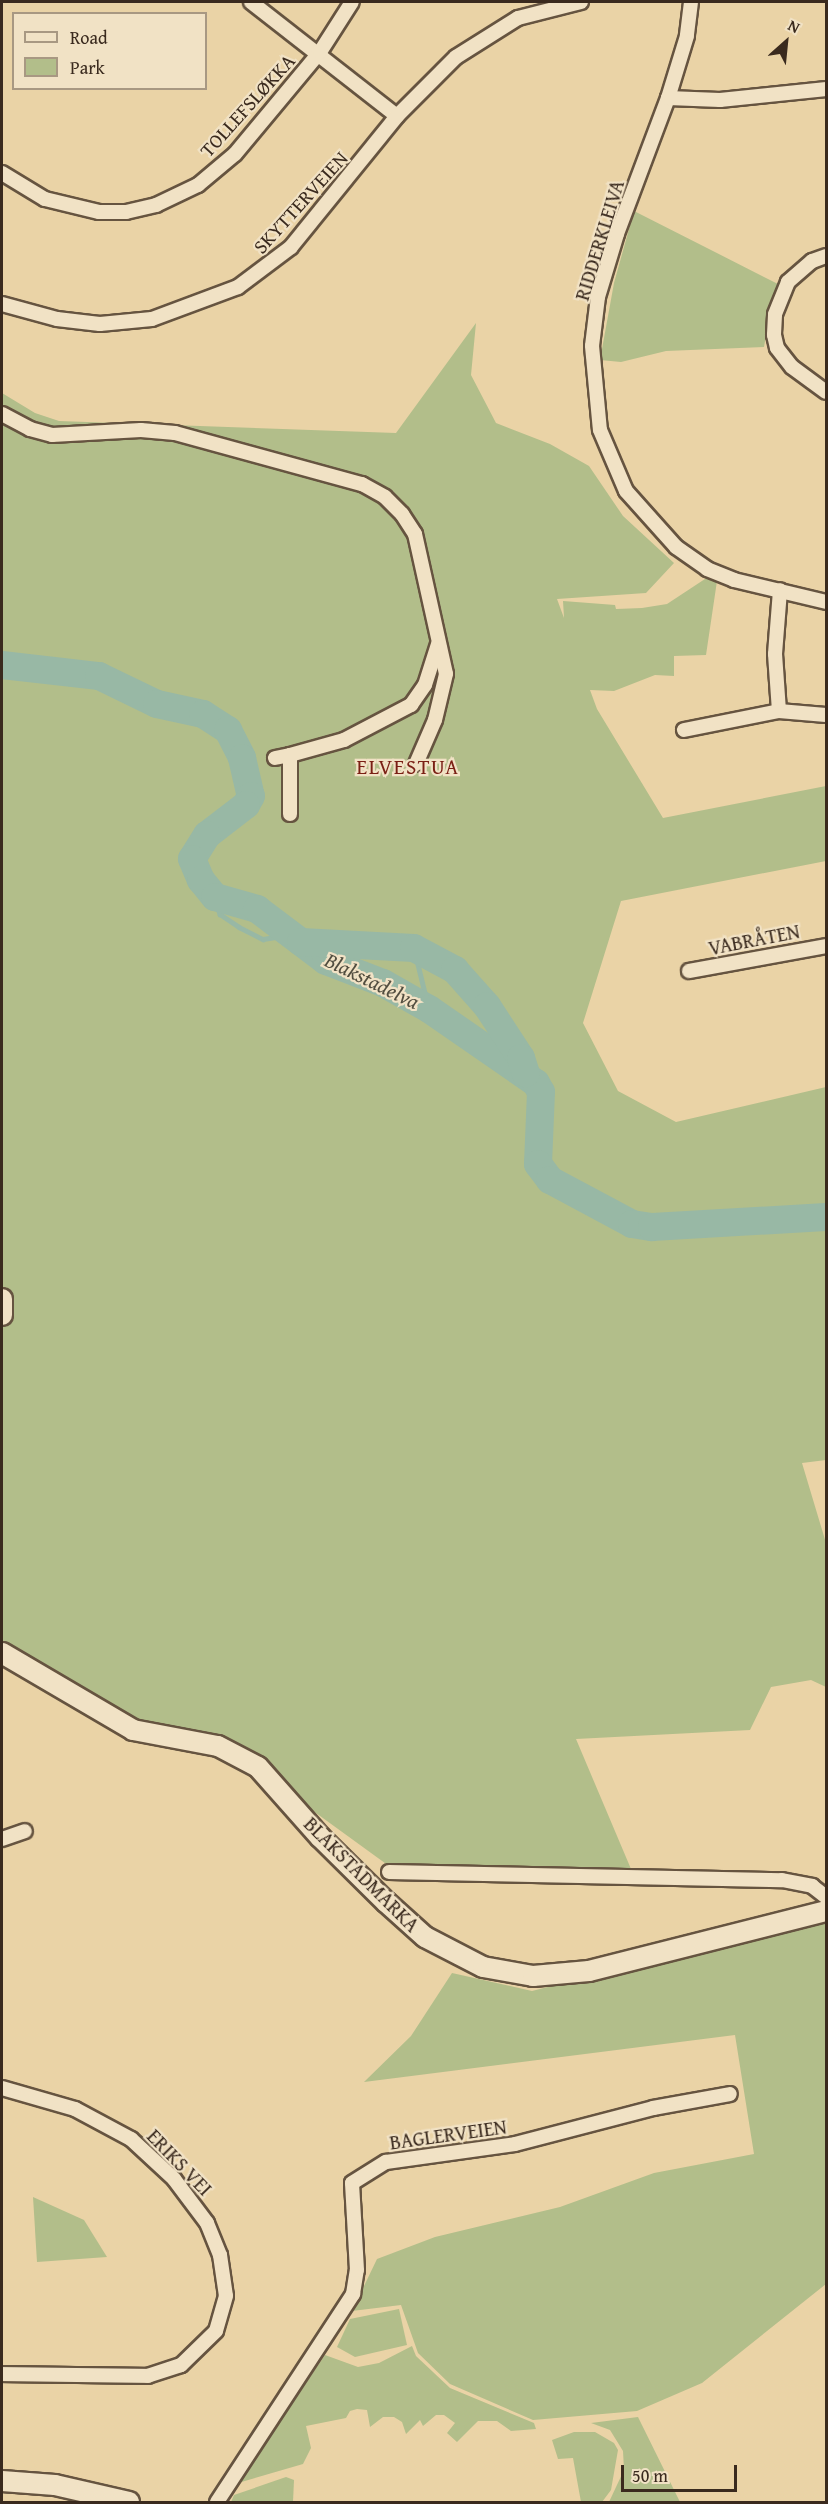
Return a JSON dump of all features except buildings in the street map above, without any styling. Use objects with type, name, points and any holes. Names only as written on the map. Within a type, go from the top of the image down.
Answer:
[{"type":"main road","points":[[2,1299],[2,1315]]},
{"type":"main road","name":"BLAKSTADMARKA","points":[[2,1653],[133,1730],[218,1746],[258,1767],[320,1837],[425,1937],[483,1967],[533,1976],[589,1971],[826,1911]]},
{"type":"main road","points":[[2,2481],[55,2485],[129,2502]]},
{"type":"street","name":"TOLLEFSLØKKA","points":[[251,2],[320,52],[397,116]]},
{"type":"street","name":"TOLLEFSLØKKA","points":[[2,173],[45,200],[68,206],[126,212],[156,205],[198,185],[236,154],[320,52],[352,2]]},
{"type":"street","name":"SKYTTERVEIEN","points":[[2,304],[57,319],[100,324],[152,319],[238,287],[291,247],[397,116],[456,57],[488,33],[518,18],[581,2]]},
{"type":"street","name":"RIDDERKLEIVA","points":[[691,2],[687,36],[668,98],[617,234],[598,297],[592,346],[600,430],[626,491],[676,547],[706,569],[734,580],[826,602]]},
{"type":"street","points":[[668,98],[720,100],[826,89]]},
{"type":"street","points":[[826,256],[812,261],[788,282],[775,315],[774,335],[777,348],[792,367],[826,392]]},
{"type":"street","points":[[2,414],[30,429],[52,435],[141,430],[175,433],[362,484],[385,497],[402,514],[415,534],[439,639],[445,684],[435,720],[416,764]]},
{"type":"street","points":[[779,711],[775,654],[780,590]]},
{"type":"street","points":[[275,758],[344,740],[411,705],[425,685],[439,639]]},
{"type":"street","points":[[684,730],[779,711],[826,715]]},
{"type":"street","points":[[290,755],[290,814]]},
{"type":"street","name":"VABRÅTEN","points":[[689,971],[826,946]]},
{"type":"street","points":[[2,1839],[25,1831]]},
{"type":"street","name":"BLAKSTADMARKA","points":[[389,1872],[782,1880],[812,1886],[826,1896]]},
{"type":"street","name":"ERIKS VEI","points":[[2,2088],[75,2109],[131,2139],[174,2179],[204,2217],[220,2254],[226,2296],[216,2331],[181,2365],[148,2376],[2,2374]]},
{"type":"street","name":"BAGLERVEIEN","points":[[217,2502],[353,2294],[357,2270],[352,2183],[386,2162],[515,2144],[653,2108],[730,2094]]},
{"type":"green space","points":[[634,211],[780,285],[772,301],[764,347],[666,351],[621,362],[600,360],[614,283]]},
{"type":"green space","points":[[476,323],[471,375],[496,423],[550,444],[589,466],[623,516],[674,563],[646,593],[557,599],[564,618],[563,601],[615,605],[616,609],[642,608],[667,604],[708,577],[717,581],[706,655],[674,656],[674,676],[655,675],[614,691],[590,690],[597,709],[663,818],[826,786],[826,861],[621,901],[583,1023],[618,1091],[676,1122],[826,1087],[826,1460],[802,1463],[826,1543],[826,1687],[811,1680],[771,1687],[750,1730],[576,1739],[631,1869],[389,1866],[254,1768],[99,1712],[2,1653],[2,393],[35,413],[59,421],[396,433]]},
{"type":"green space","points":[[826,1916],[826,2284],[702,2383],[637,2411],[533,2420],[450,2384],[418,2353],[401,2305],[352,2311],[377,2259],[435,2237],[560,2207],[654,2173],[754,2154],[735,2035],[364,2082],[411,2036],[452,1973],[532,1991]]},
{"type":"green space","points":[[33,2197],[84,2220],[107,2257],[37,2262]]},
{"type":"green space","points":[[399,2309],[407,2345],[355,2357],[337,2347],[350,2319]]},
{"type":"green space","points":[[412,2346],[416,2356],[450,2388],[534,2423],[536,2429],[511,2431],[497,2421],[478,2421],[457,2442],[447,2433],[455,2423],[444,2415],[436,2415],[423,2426],[420,2420],[406,2434],[402,2422],[394,2417],[383,2417],[370,2427],[367,2410],[357,2409],[350,2411],[346,2418],[306,2426],[311,2448],[303,2464],[238,2483],[325,2355],[358,2367],[379,2363]]},
{"type":"green space","points":[[638,2417],[680,2502],[609,2502],[624,2470],[623,2451],[610,2430],[591,2423]]},
{"type":"green space","points":[[574,2432],[595,2432],[614,2443],[618,2450],[611,2490],[602,2502],[581,2502],[573,2458],[558,2459],[552,2440]]},
{"type":"green space","points":[[286,2477],[294,2480],[293,2502],[231,2502],[234,2495]]},
{"type":"waterway","name":"Blakstadelva","points":[[2,665],[99,676],[157,704],[203,714],[228,730],[242,758],[251,796],[246,805],[207,835],[192,859],[201,880],[215,897],[257,909],[326,961],[383,983],[429,1009],[536,1083],[541,1092],[538,1164],[550,1180],[632,1224],[652,1227],[826,1217]]},
{"type":"waterway","points":[[215,897],[220,914],[239,927],[263,939],[288,935]]},
{"type":"waterway","points":[[301,942],[414,948],[455,970],[487,1006],[521,1058],[526,1073]]},
{"type":"waterway","points":[[414,948],[429,1009]]},
{"type":"district","name":"ELVESTUA","points":[[408,767]]}]
